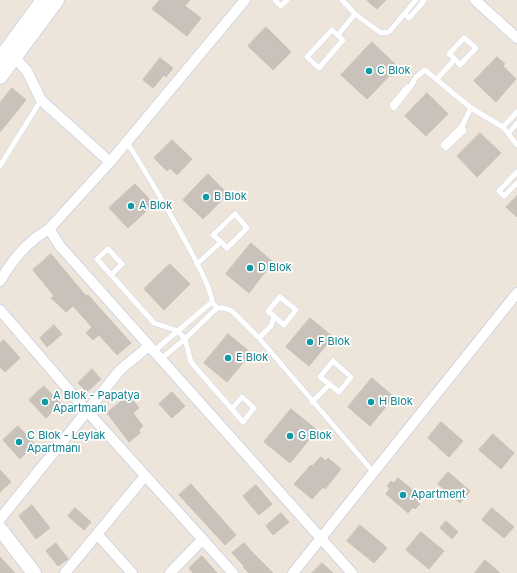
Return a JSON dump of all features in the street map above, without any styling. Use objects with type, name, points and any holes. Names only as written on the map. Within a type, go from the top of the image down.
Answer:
[{"type":"main road","points":[[0,77],[4,57],[43,0]]},
{"type":"main road","points":[[4,57],[57,0]]},
{"type":"main road","points":[[0,529],[34,573]]},
{"type":"street","points":[[0,281],[19,252],[39,235],[49,229],[110,162],[245,0]]},
{"type":"street","points":[[481,2],[517,38]]},
{"type":"street","points":[[4,57],[27,71],[41,100],[110,162]]},
{"type":"street","points":[[49,229],[60,246],[352,573]]},
{"type":"street","points":[[293,573],[517,293]]},
{"type":"street","points":[[0,310],[86,411],[233,573]]},
{"type":"street","points":[[0,519],[120,370],[154,352]]},
{"type":"street","points":[[65,573],[145,476]]},
{"type":"street","points":[[97,534],[132,573]]},
{"type":"street","points":[[170,573],[202,539]]},
{"type":"lane","points":[[275,0],[281,6],[287,0]]},
{"type":"lane","points":[[342,0],[355,14],[381,33],[389,32],[405,14],[404,12],[416,0]]},
{"type":"lane","points":[[405,14],[408,18],[424,1],[422,0]]},
{"type":"lane","points":[[338,35],[355,14]]},
{"type":"lane","points":[[332,30],[338,35],[343,40],[318,68],[307,57],[332,30]]},
{"type":"lane","points":[[464,38],[476,48],[460,65],[455,59],[449,54],[464,38]]},
{"type":"lane","points":[[437,79],[455,59]]},
{"type":"lane","points":[[411,86],[416,77],[425,70],[471,108],[503,127],[517,145]]},
{"type":"lane","points":[[0,166],[41,100]]},
{"type":"lane","points":[[462,126],[471,108]]},
{"type":"lane","points":[[503,127],[517,112]]},
{"type":"lane","points":[[509,133],[517,123]]},
{"type":"lane","points":[[126,141],[197,264],[212,294],[212,302],[217,308]]},
{"type":"lane","points":[[516,175],[499,191],[504,196],[517,183]]},
{"type":"lane","points":[[235,214],[247,228],[227,248],[220,242],[213,235],[235,214]]},
{"type":"lane","points":[[197,264],[220,242]]},
{"type":"lane","points":[[111,275],[122,264],[108,249],[97,259],[111,275],[154,323],[178,330],[185,339],[191,362],[243,422],[254,408],[242,398],[232,409]]},
{"type":"lane","points":[[280,297],[296,310],[284,325],[274,317],[268,311],[280,297]]},
{"type":"lane","points":[[154,352],[212,302]]},
{"type":"lane","points":[[154,352],[185,339],[217,308],[224,308],[232,311],[259,338],[374,473]]},
{"type":"lane","points":[[259,338],[271,326],[274,317]]},
{"type":"lane","points":[[333,361],[351,377],[339,392],[330,384],[320,376],[333,361]]},
{"type":"lane","points":[[312,402],[330,384]]},
{"type":"building","points":[[160,0],[190,0],[185,6],[201,18],[187,36],[152,9]]},
{"type":"building","points":[[367,0],[386,0],[377,9]]},
{"type":"building","points":[[266,27],[291,52],[273,70],[248,46]]},
{"type":"building","name":"C Blok","points":[[372,42],[398,67],[367,99],[341,75]]},
{"type":"building","points":[[497,57],[505,64],[503,66],[516,79],[496,102],[474,81]]},
{"type":"building","points":[[160,58],[173,68],[166,77],[164,75],[153,88],[143,80]]},
{"type":"building","points":[[12,88],[26,100],[0,132],[0,103]]},
{"type":"building","points":[[427,93],[448,114],[426,136],[405,116]]},
{"type":"building","points":[[480,133],[501,153],[477,177],[457,156]]},
{"type":"building","points":[[172,140],[192,159],[177,175],[170,168],[167,171],[154,158]]},
{"type":"building","name":"B Blok","points":[[208,174],[228,194],[203,219],[183,200]]},
{"type":"building","name":"A Blok","points":[[135,184],[154,204],[128,228],[109,208]]},
{"type":"building","points":[[517,196],[517,217],[506,207]]},
{"type":"building","name":"D Blok","points":[[251,243],[273,262],[249,293],[226,274]]},
{"type":"building","points":[[51,254],[86,296],[88,295],[131,343],[117,355],[99,335],[93,340],[86,333],[92,327],[73,306],[66,312],[51,298],[54,296],[33,270]]},
{"type":"building","points":[[170,264],[190,284],[164,310],[144,289]]},
{"type":"building","name":"F Blok","points":[[310,318],[333,337],[309,366],[286,347]]},
{"type":"building","points":[[54,325],[62,334],[47,347],[40,338]]},
{"type":"building","name":"E Blok","points":[[228,334],[251,353],[227,382],[204,363]]},
{"type":"building","points":[[4,340],[20,358],[5,372],[0,367],[0,343]]},
{"type":"building","points":[[92,369],[101,379],[87,392],[78,383]]},
{"type":"building","name":"H Blok","points":[[372,378],[394,397],[370,426],[348,407]]},
{"type":"building","name":"A Blok - Papatya Apartmanı","points":[[44,386],[61,404],[46,418],[29,400]]},
{"type":"building","points":[[172,392],[185,406],[172,418],[159,404]]},
{"type":"building","points":[[129,395],[139,408],[133,413],[143,426],[139,430],[140,433],[129,442],[107,413]]},
{"type":"building","name":"G Blok","points":[[291,409],[317,430],[290,463],[264,442]]},
{"type":"building","points":[[441,422],[463,441],[449,457],[428,438]]},
{"type":"building","name":"C Blok - Leylak Apartmanı","points":[[18,426],[35,444],[20,459],[3,440]]},
{"type":"building","points":[[493,434],[514,453],[501,469],[479,450]]},
{"type":"building","points":[[321,457],[326,461],[328,458],[341,469],[325,489],[323,487],[312,499],[294,484],[311,465],[312,466]]},
{"type":"building","points":[[0,470],[11,482],[0,492]]},
{"type":"building","points":[[448,472],[470,491],[460,503],[438,484]]},
{"type":"building","name":"Apartment","points":[[398,478],[421,497],[417,502],[420,504],[415,509],[413,507],[408,513],[386,494],[390,488],[387,486],[391,481],[394,483]]},
{"type":"building","points":[[191,484],[236,535],[225,545],[179,495]]},
{"type":"building","points":[[256,485],[272,504],[259,515],[243,496]]},
{"type":"building","points":[[32,505],[50,528],[36,539],[19,516]]},
{"type":"building","points":[[75,508],[91,522],[84,530],[68,516]]},
{"type":"building","points":[[492,508],[514,527],[504,538],[482,520]]},
{"type":"building","points":[[281,513],[289,522],[273,535],[266,526]]},
{"type":"building","points":[[446,521],[458,532],[452,539],[440,528]]},
{"type":"building","points":[[360,525],[387,548],[374,563],[347,541]]},
{"type":"building","points":[[421,532],[444,551],[429,569],[406,550]]},
{"type":"building","points":[[56,543],[68,559],[58,566],[46,551]]},
{"type":"building","points":[[244,543],[273,573],[249,573],[243,567],[244,566],[232,553]]},
{"type":"building","points":[[202,556],[217,573],[193,573],[189,568]]},
{"type":"building","points":[[0,557],[15,573],[0,573]]},
{"type":"building","points":[[485,560],[500,573],[475,573]]},
{"type":"building","points":[[322,563],[333,573],[312,573]]},
{"type":"place","name":"C Blok","points":[[369,71]]},
{"type":"place","name":"B Blok","points":[[206,197]]},
{"type":"place","name":"A Blok","points":[[131,206]]},
{"type":"place","name":"D Blok","points":[[250,268]]},
{"type":"place","name":"F Blok","points":[[310,342]]},
{"type":"place","name":"E Blok","points":[[228,358]]},
{"type":"place","name":"A Blok - Papatya Apartmanı","points":[[45,402]]},
{"type":"place","name":"H Blok","points":[[371,402]]},
{"type":"place","name":"G Blok","points":[[290,436]]},
{"type":"place","name":"C Blok - Leylak Apartmanı","points":[[19,442]]},
{"type":"place","name":"Apartment","points":[[403,495]]}]
